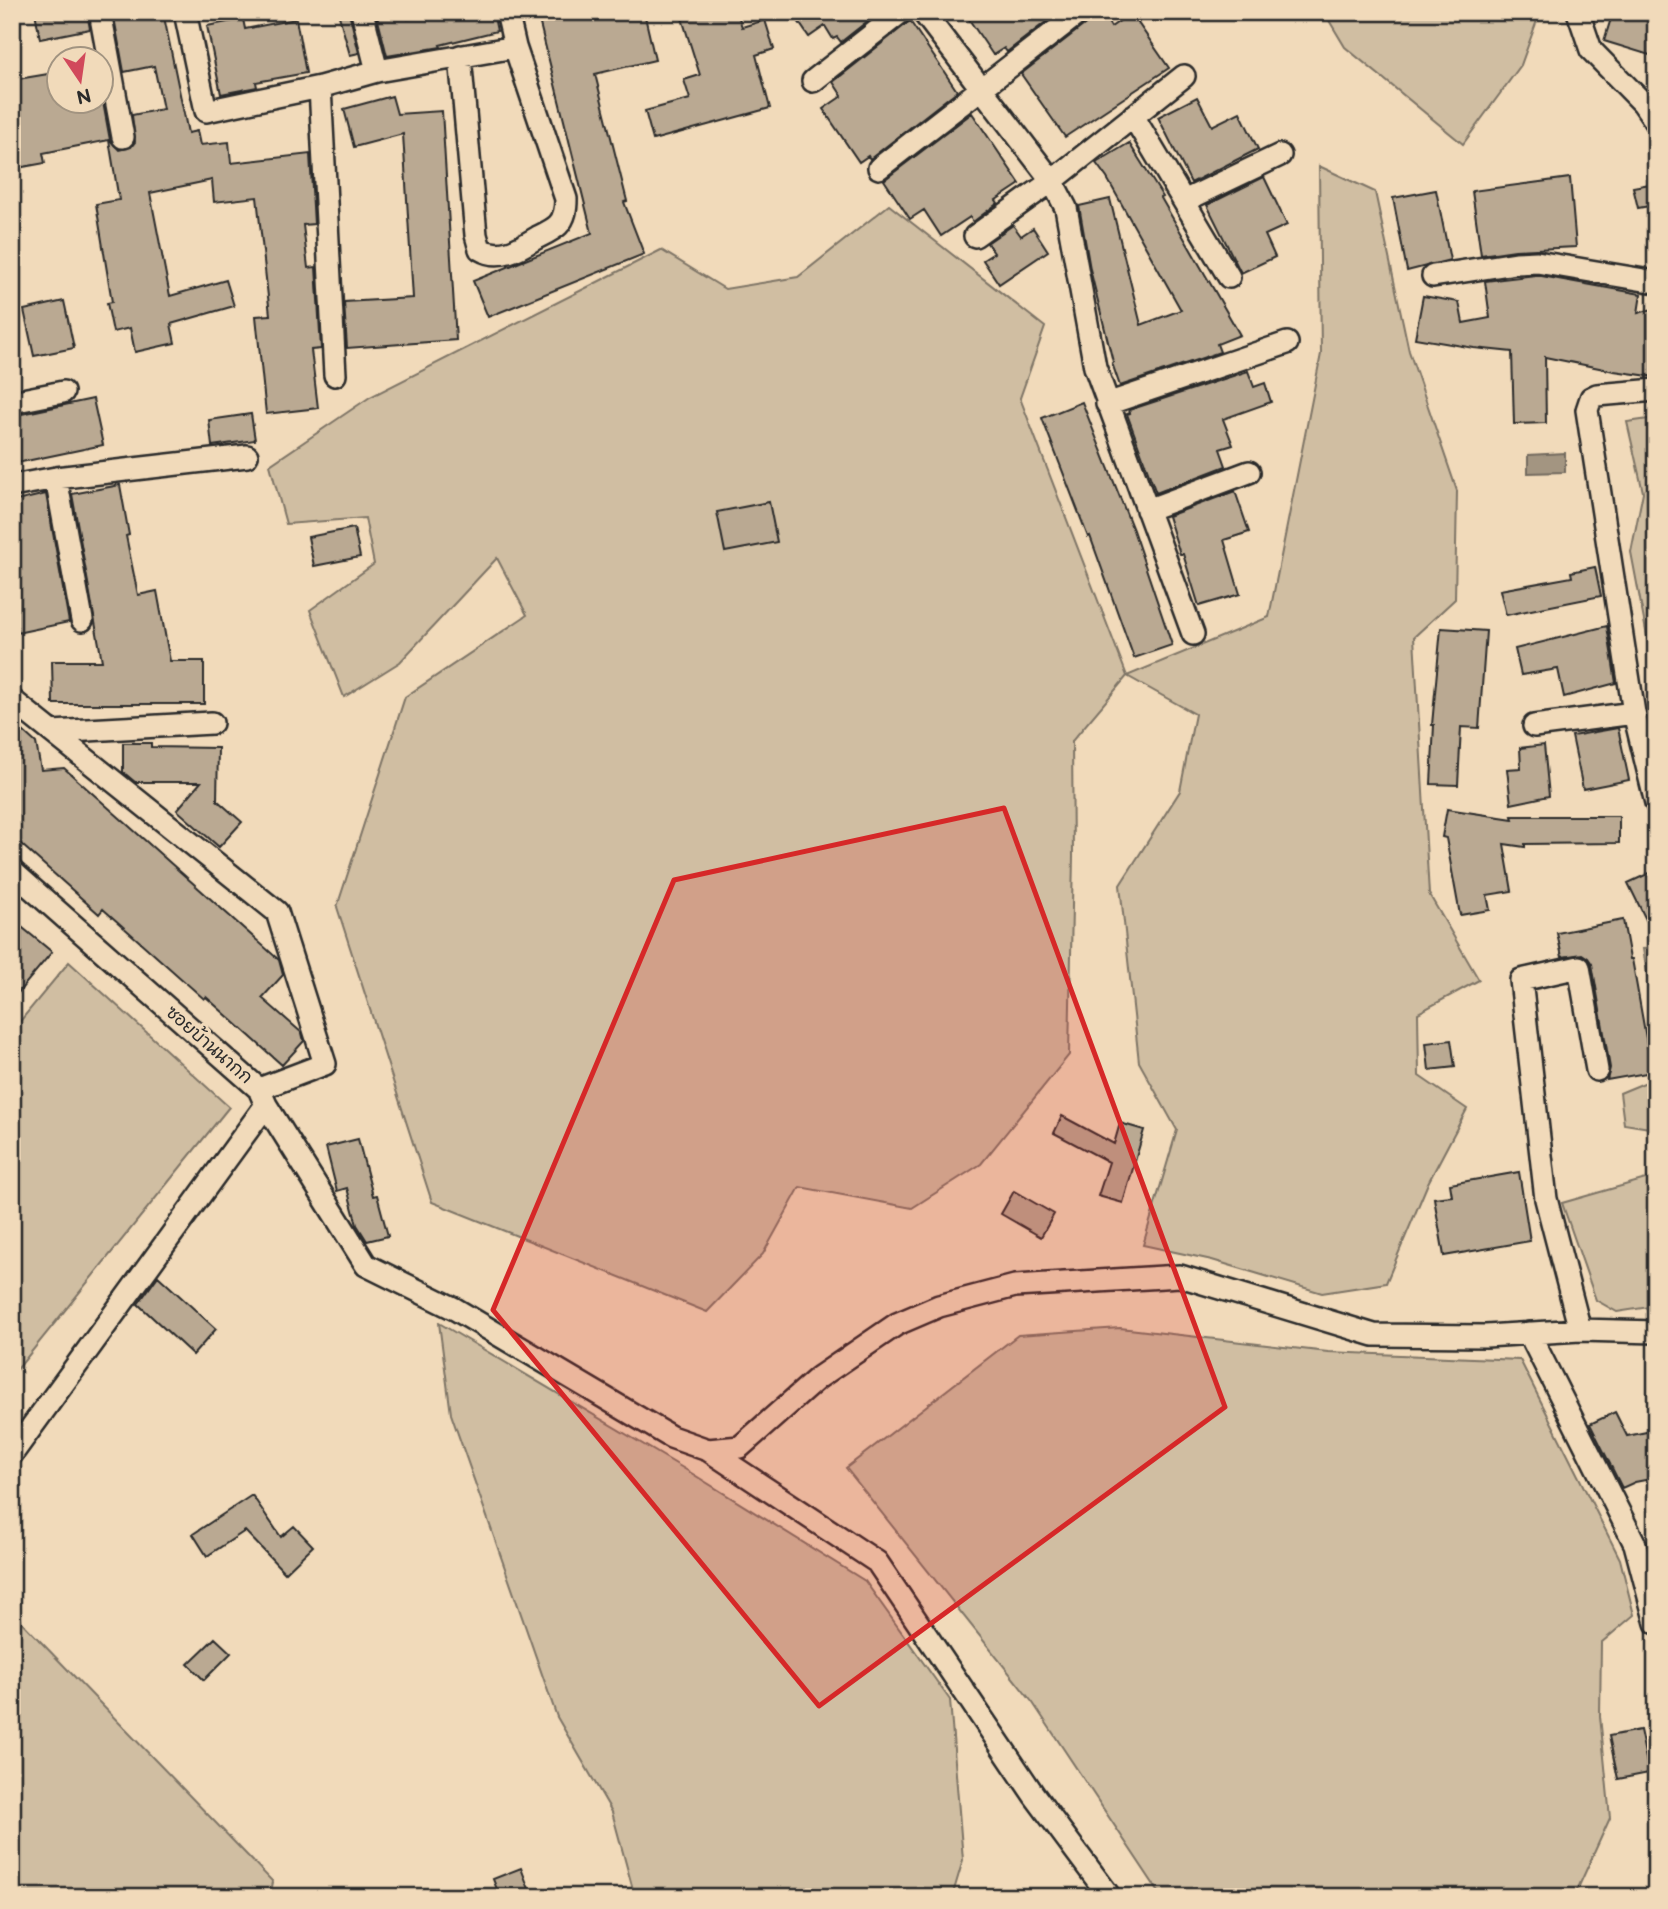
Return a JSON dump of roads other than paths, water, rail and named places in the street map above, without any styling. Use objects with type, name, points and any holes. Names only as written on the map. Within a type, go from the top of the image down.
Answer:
[{"type":"street","points":[[100,12],[123,137]]},
{"type":"street","points":[[185,12],[206,111],[320,87],[377,71],[515,47]]},
{"type":"street","points":[[362,12],[377,71]]},
{"type":"street","points":[[460,56],[476,235],[480,249],[499,254],[517,250],[557,226],[565,214],[566,199],[515,47],[507,12]]},
{"type":"street","points":[[813,81],[901,12]]},
{"type":"street","points":[[923,12],[1052,181],[1066,208],[1095,367],[1193,634]]},
{"type":"street","points":[[879,168],[1080,12]]},
{"type":"street","points":[[1578,12],[1591,50],[1643,103],[1656,122]]},
{"type":"street","points":[[975,236],[1052,181],[1184,76]]},
{"type":"street","points":[[320,87],[335,375]]},
{"type":"street","points":[[1133,116],[1229,277]]},
{"type":"street","points":[[1184,201],[1280,155]]},
{"type":"street","points":[[1433,276],[1537,262],[1656,282]]},
{"type":"street","points":[[1107,404],[1287,343]]},
{"type":"street","points":[[1656,390],[1597,395],[1588,403],[1587,410],[1634,713],[1656,803]]},
{"type":"street","points":[[12,402],[64,392]]},
{"type":"street","points":[[12,486],[55,478],[247,456]]},
{"type":"street","points":[[1147,510],[1249,472]]},
{"type":"street","points":[[55,478],[82,620]]},
{"type":"street","points":[[12,700],[277,912],[325,1064],[262,1097],[12,1454]]},
{"type":"street","points":[[1534,726],[1634,713]]},
{"type":"street","points":[[52,732],[212,723]]},
{"type":"street","name":"ซอยบ้านนากก","points":[[12,871],[262,1097],[366,1265],[455,1309],[671,1437],[708,1450]]},
{"type":"street","points":[[1580,1329],[1546,1199],[1521,980],[1579,967],[1597,1070]]},
{"type":"street","points":[[708,1450],[740,1447],[818,1378],[897,1324],[939,1306],[1015,1286],[1180,1276],[1374,1335],[1474,1336],[1580,1329],[1656,1332]]},
{"type":"street","points":[[1530,1333],[1635,1544],[1656,1623]]},
{"type":"street","points":[[708,1450],[877,1562],[1034,1796],[1110,1897]]}]
